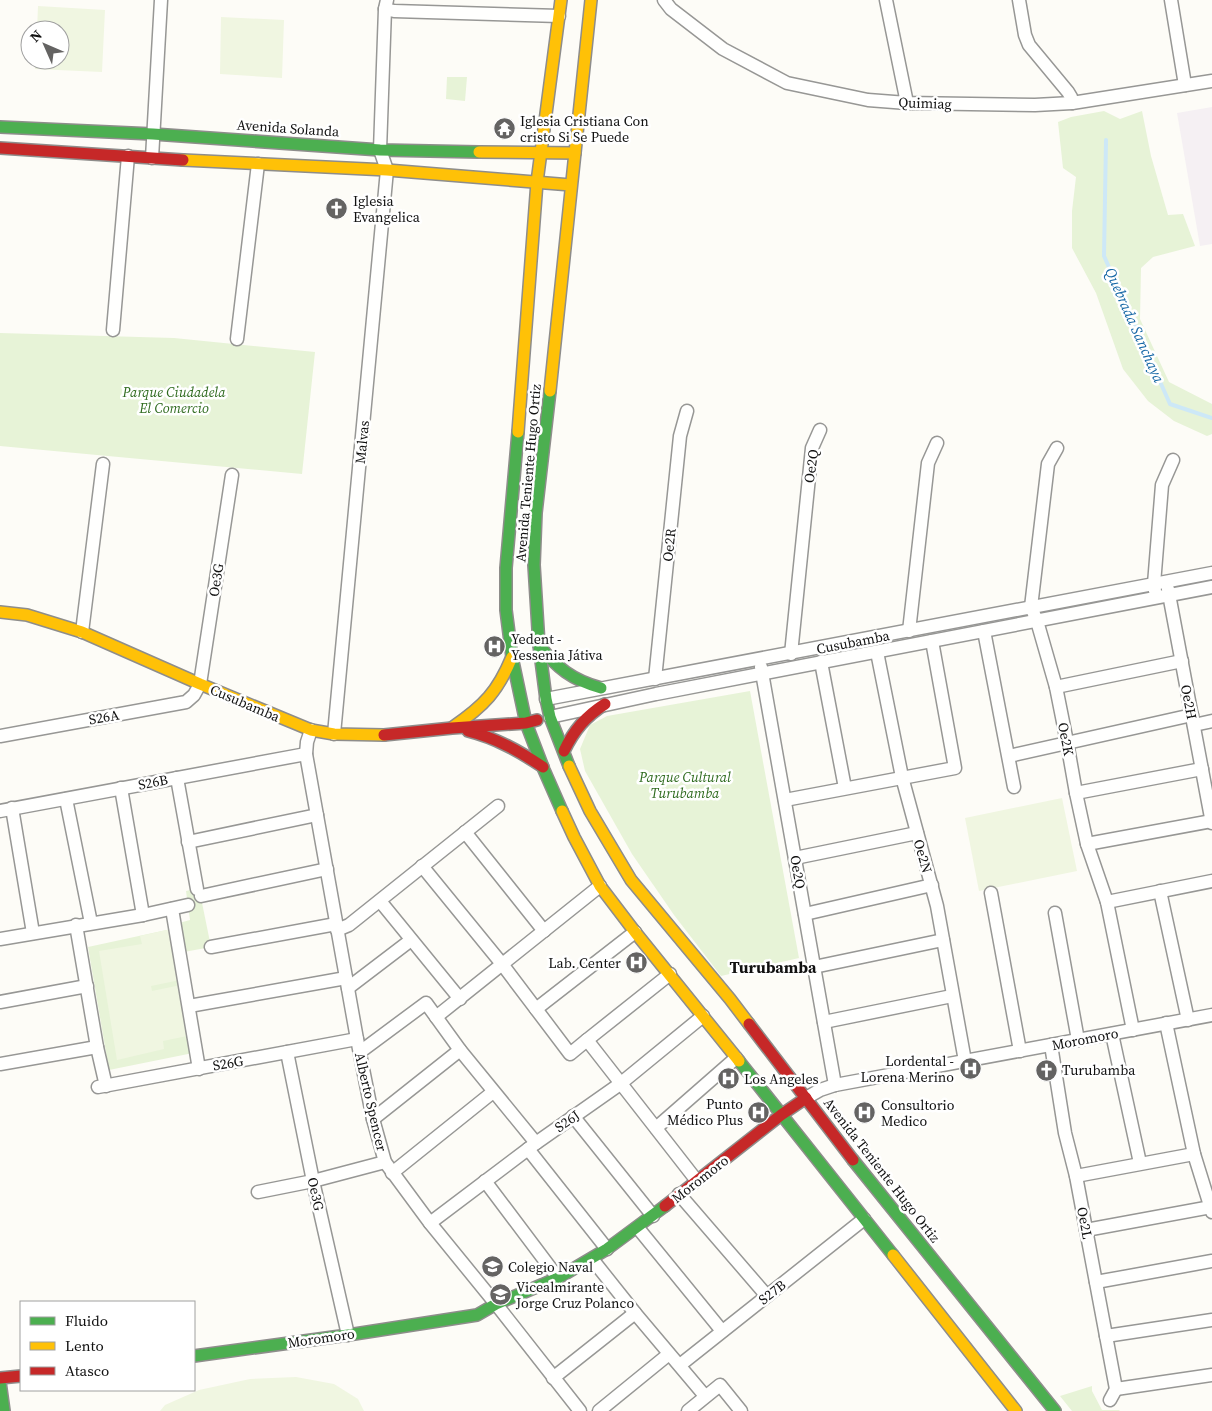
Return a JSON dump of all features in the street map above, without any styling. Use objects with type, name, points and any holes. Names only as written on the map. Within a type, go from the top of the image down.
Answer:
[{"type":"main road","name":"Avenida Teniente Hugo Ortiz","points":[[561,0],[537,182],[506,568],[506,610],[512,657],[526,723],[574,837],[600,886],[1016,1411]]},
{"type":"main road","name":"Avenida Teniente Hugo Ortiz","points":[[591,0],[536,513],[534,565],[539,645],[550,716],[590,811],[631,880],[730,999],[862,1171],[1055,1411]]},
{"type":"main road","name":"Avenida Solanda","points":[[0,127],[153,134],[380,150],[575,153]]},
{"type":"main road","points":[[0,148],[387,170],[571,185]]},
{"type":"main road","name":"Cusubamba","points":[[0,612],[27,615],[82,632],[310,730],[334,734],[384,735],[526,723],[550,716]]},
{"type":"main road","points":[[539,645],[551,661],[565,674],[582,683],[601,688]]},
{"type":"main road","points":[[452,728],[472,715],[489,698],[502,678],[512,657]]},
{"type":"main road","name":"Cusubamba","points":[[500,725],[522,707],[546,699]]},
{"type":"main road","points":[[564,751],[570,736],[579,723],[591,712],[605,704]]},
{"type":"main road","points":[[452,728],[500,741],[543,766]]},
{"type":"main road","name":"Moromoro","points":[[195,1356],[477,1315],[496,1304],[558,1278],[592,1259],[638,1228],[781,1115],[806,1098]]},
{"type":"main road","points":[[0,1378],[20,1376]]},
{"type":"main road","points":[[0,1382],[4,1411]]},
{"type":"street","points":[[152,158],[162,0]]},
{"type":"street","name":"Quimiag","points":[[664,0],[671,9],[723,49],[787,83],[868,100],[907,103],[1035,105],[1072,103],[1212,81]]},
{"type":"street","points":[[886,0],[907,103]]},
{"type":"street","points":[[1019,0],[1025,35],[1029,45],[1068,92],[1072,103]]},
{"type":"street","points":[[1171,0],[1185,85]]},
{"type":"street","points":[[386,5],[394,11],[559,16]]},
{"type":"street","points":[[380,150],[386,5]]},
{"type":"street","name":"Malvas","points":[[334,734],[387,170],[380,150]]},
{"type":"street","points":[[113,330],[128,156]]},
{"type":"street","points":[[237,339],[258,164]]},
{"type":"street","name":"Oe2R","points":[[655,680],[680,436],[687,411]]},
{"type":"street","name":"Oe2Q","points":[[791,654],[812,448],[820,430]]},
{"type":"street","points":[[909,631],[928,463],[938,443]]},
{"type":"street","name":"Oe2K","points":[[1057,448],[1048,464],[1032,607],[1056,687],[1087,844],[1107,902],[1133,1030]]},
{"type":"street","name":"Oe2H","points":[[1173,460],[1162,484],[1160,582],[1182,661],[1206,775],[1212,822]]},
{"type":"street","points":[[82,632],[102,464]]},
{"type":"street","name":"Oe3G","points":[[200,684],[232,475]]},
{"type":"street","name":"Cusubamba","points":[[546,699],[760,660],[1212,572]]},
{"type":"street","name":"Cusubamba","points":[[550,716],[1212,587]]},
{"type":"street","points":[[984,631],[1014,787]]},
{"type":"street","points":[[785,800],[955,768],[932,641]]},
{"type":"street","name":"Oe2N","points":[[878,652],[902,777],[932,885],[965,1061]]},
{"type":"street","name":"Oe2Q","points":[[760,660],[835,1085]]},
{"type":"street","points":[[1056,687],[1182,661]]},
{"type":"street","points":[[821,662],[845,788]]},
{"type":"street","name":"S26A","points":[[0,736],[186,702],[194,695],[200,684]]},
{"type":"street","points":[[1009,756],[1067,742],[1193,720],[1212,721]]},
{"type":"street","name":"Alberto Spencer","points":[[310,730],[306,754],[358,1046],[373,1118],[385,1162],[430,1223],[580,1411]]},
{"type":"street","name":"S26B","points":[[6,810],[306,754]]},
{"type":"street","points":[[1076,793],[1206,775]]},
{"type":"street","points":[[177,778],[199,892],[326,868]]},
{"type":"street","points":[[121,788],[143,915]]},
{"type":"street","points":[[66,798],[91,923]]},
{"type":"street","points":[[211,947],[349,925],[498,806]]},
{"type":"street","points":[[6,810],[33,933]]},
{"type":"street","points":[[188,842],[317,815]]},
{"type":"street","points":[[1087,844],[1212,822]]},
{"type":"street","points":[[465,832],[544,931]]},
{"type":"street","points":[[795,858],[917,833]]},
{"type":"street","points":[[422,866],[502,964],[570,1054],[670,974]]},
{"type":"street","points":[[1107,902],[1212,881]]},
{"type":"street","points":[[805,914],[932,885]]},
{"type":"street","points":[[600,886],[436,1017],[607,1249]]},
{"type":"street","points":[[1160,891],[1188,1020]]},
{"type":"street","points":[[991,893],[1020,1051]]},
{"type":"street","points":[[380,901],[460,999]]},
{"type":"street","points":[[0,939],[143,915],[188,905]]},
{"type":"street","points":[[172,909],[199,1069]]},
{"type":"street","points":[[1055,913],[1078,1040]]},
{"type":"street","points":[[0,1064],[97,1046],[76,925]]},
{"type":"street","points":[[536,1009],[635,932]]},
{"type":"street","points":[[188,1006],[347,983],[411,940]]},
{"type":"street","points":[[814,967],[943,940]]},
{"type":"street","points":[[0,1002],[87,986]]},
{"type":"street","points":[[824,1022],[952,996]]},
{"type":"street","name":"S26G","points":[[97,1046],[102,1086],[287,1052],[358,1046],[426,1003],[436,1017]]},
{"type":"street","name":"Moromoro","points":[[806,1098],[820,1090],[835,1085],[1212,1015]]},
{"type":"street","name":"S26J","points":[[430,1223],[573,1116],[620,1084],[703,1016]]},
{"type":"street","points":[[1086,1230],[1211,1209],[1194,1154],[1166,1023]]},
{"type":"street","points":[[1112,1034],[1140,1163]]},
{"type":"street","points":[[587,1040],[697,1181]]},
{"type":"street","name":"Oe2L","points":[[1051,1045],[1065,1133],[1076,1176],[1106,1336],[1113,1394],[1212,1375]]},
{"type":"street","points":[[373,1118],[460,1050]]},
{"type":"street","name":"Oe3G","points":[[287,1052],[313,1182],[348,1335]]},
{"type":"street","points":[[656,1128],[736,1058]]},
{"type":"street","points":[[392,1173],[493,1092]]},
{"type":"street","points":[[573,1116],[653,1216]]},
{"type":"street","points":[[1076,1176],[1194,1154]]},
{"type":"street","points":[[258,1192],[313,1182],[385,1162]]},
{"type":"street","points":[[485,1181],[558,1278]]},
{"type":"street","points":[[679,1194],[767,1296]]},
{"type":"street","name":"S27B","points":[[680,1366],[864,1219]]},
{"type":"street","points":[[638,1228],[722,1332]]},
{"type":"street","points":[[592,1259],[705,1396]]},
{"type":"street","points":[[1096,1282],[1212,1261]]},
{"type":"street","points":[[553,1378],[635,1313]]},
{"type":"street","points":[[1106,1336],[1212,1320]]},
{"type":"street","points":[[599,1411],[669,1354]]},
{"type":"street","points":[[688,1411],[720,1385],[741,1411]]},
{"type":"shaded area","points":[[1212,107],[1212,244],[1200,246],[1177,113]]},
{"type":"green space","points":[[38,6],[105,10],[102,72],[57,70],[70,70],[70,20],[37,20]]},
{"type":"green space","points":[[221,17],[284,20],[282,78],[220,74]]},
{"type":"green space","points":[[447,77],[467,77],[465,101],[446,99]]},
{"type":"green space","points":[[1104,111],[1120,119],[1142,111],[1151,156],[1168,215],[1183,214],[1195,246],[1153,257],[1141,268],[1140,319],[1169,382],[1212,404],[1212,434],[1207,436],[1174,421],[1148,401],[1123,369],[1096,293],[1072,248],[1072,211],[1076,177],[1063,168],[1058,122],[1071,117]]},
{"type":"green space","name":"Parque Ciudadela El Comercio","points":[[0,333],[174,338],[315,352],[302,474],[0,446]]},
{"type":"green space","name":"Parque Cultural Turubamba","points":[[750,691],[799,958],[721,976],[674,915],[632,854],[585,771],[580,749],[590,725],[607,716]]},
{"type":"green space","points":[[1062,798],[1077,871],[979,891],[965,818]]},
{"type":"green space","points":[[199,888],[211,947],[184,952],[179,923],[190,920],[186,891]]},
{"type":"green space","points":[[171,929],[193,1053],[109,1070],[88,947]]},
{"type":"green space","points":[[171,929],[180,980],[151,986],[152,991],[181,985],[187,1036],[163,1041],[164,1049],[117,1060],[99,951],[142,944],[140,936]]},
{"type":"green space","points":[[296,1377],[334,1384],[358,1399],[364,1411],[160,1411],[165,1405],[199,1390],[250,1379]]},
{"type":"green space","points":[[1092,1386],[1092,1391],[1102,1410],[1120,1411],[1072,1411],[1060,1396]]},
{"type":"waterway","name":"Quebrada Sanchaya","points":[[1106,140],[1104,256],[1170,404],[1212,418]]},
{"type":"traffic: fast","points":[[0,127],[153,134],[380,150],[479,152]]},
{"type":"traffic: fast","points":[[550,391],[536,513],[534,565],[539,645],[546,699],[550,717],[569,766]]},
{"type":"traffic: fast","points":[[518,432],[506,568],[506,610],[512,657],[526,723],[562,811]]},
{"type":"traffic: fast","points":[[539,645],[559,667],[573,677],[601,688]]},
{"type":"traffic: fast","points":[[739,1061],[893,1255]]},
{"type":"traffic: fast","points":[[853,1160],[1055,1411]]},
{"type":"traffic: fast","points":[[195,1356],[477,1315],[496,1304],[558,1278],[607,1249],[665,1206]]},
{"type":"traffic: fast","points":[[0,1382],[4,1411]]},
{"type":"traffic: slow","points":[[518,432],[537,182],[561,0]]},
{"type":"traffic: slow","points":[[550,391],[591,0]]},
{"type":"traffic: slow","points":[[479,152],[575,153]]},
{"type":"traffic: slow","points":[[183,160],[387,170],[571,185]]},
{"type":"traffic: slow","points":[[0,612],[27,615],[82,632],[311,730],[334,734],[384,735]]},
{"type":"traffic: slow","points":[[453,727],[482,705],[489,697],[507,669],[512,657]]},
{"type":"traffic: slow","points":[[569,766],[590,811],[631,880],[749,1024]]},
{"type":"traffic: slow","points":[[562,811],[600,886],[739,1061]]},
{"type":"traffic: slow","points":[[893,1255],[1016,1411]]},
{"type":"traffic: jam","points":[[0,148],[183,160]]},
{"type":"traffic: jam","points":[[564,751],[581,724],[605,704]]},
{"type":"traffic: jam","points":[[384,735],[526,723],[537,720]]},
{"type":"traffic: jam","points":[[468,731],[488,737],[507,746],[543,767]]},
{"type":"traffic: jam","points":[[749,1024],[853,1160]]},
{"type":"traffic: jam","points":[[665,1206],[781,1115],[806,1098]]},
{"type":"traffic: jam","points":[[0,1378],[20,1376]]},
{"type":"place","name":"Iglesia Cristiana Con cristo Si Se Puede","points":[[504,129]]},
{"type":"place","name":"Iglesia Evangelica","points":[[337,209]]},
{"type":"place","name":"Yedent - Yessenia Játiva","points":[[495,647]]},
{"type":"place","name":"Lab. Center","points":[[637,963]]},
{"type":"place","name":"Lordental - Lorena Merino","points":[[970,1069]]},
{"type":"place","name":"Turubamba","points":[[1046,1070]]},
{"type":"place","name":"Los Angeles","points":[[728,1079]]},
{"type":"place","name":"Punto Médico Plus","points":[[759,1112]]},
{"type":"place","name":"Consultorio Medico","points":[[865,1113]]},
{"type":"place","name":"Colegio Naval","points":[[492,1267]]},
{"type":"place","name":"Vicealmirante Jorge Cruz Polanco","points":[[500,1295]]},
{"type":"district","name":"Turubamba","points":[[773,967]]}]
